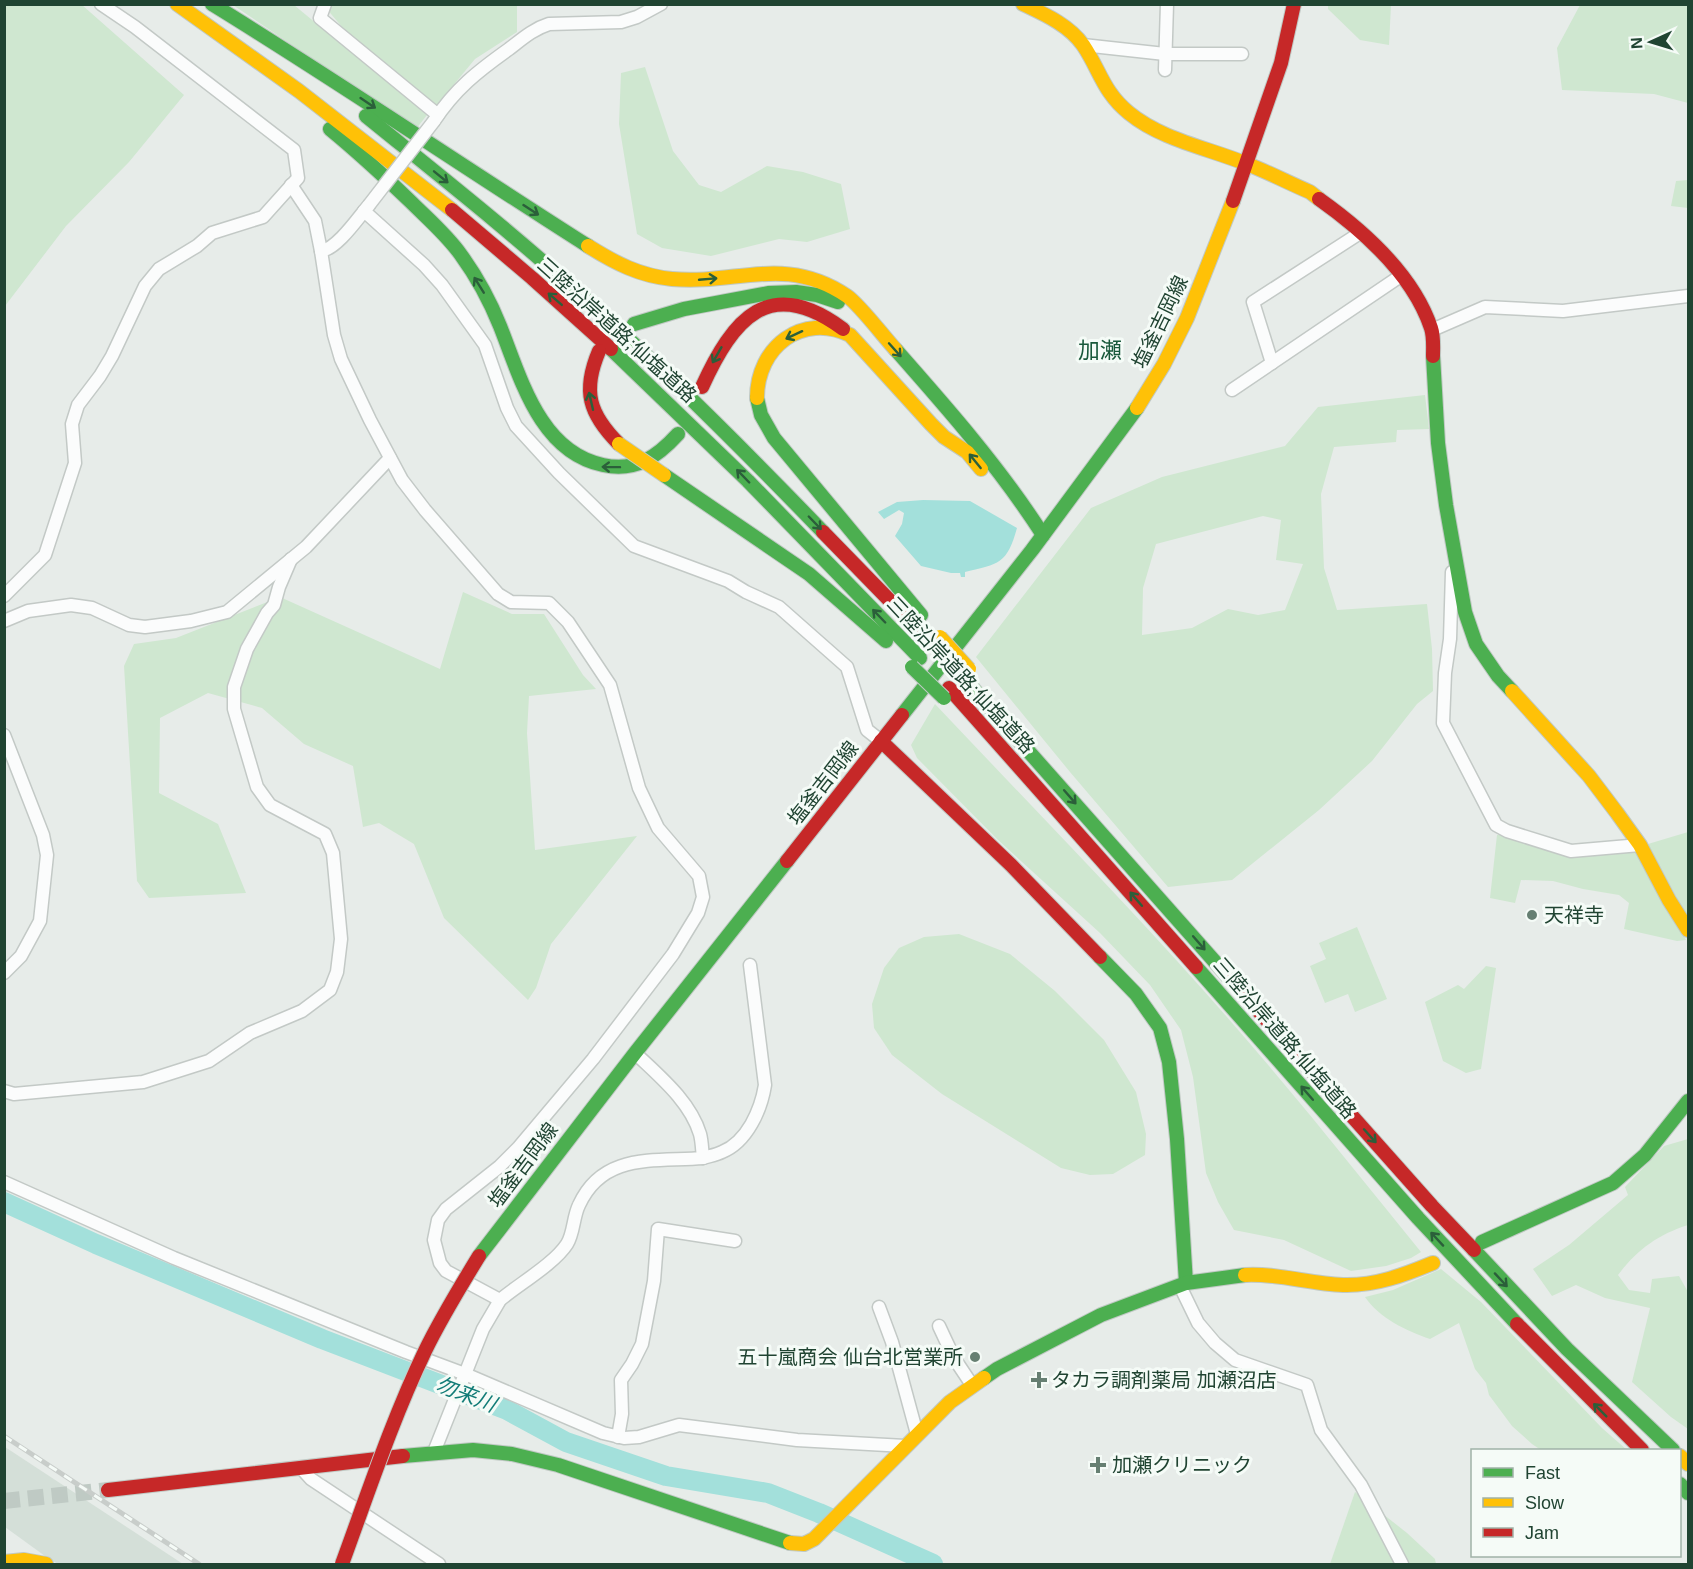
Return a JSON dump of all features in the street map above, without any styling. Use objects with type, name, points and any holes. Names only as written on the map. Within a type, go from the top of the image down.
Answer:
[{"type":"main road","points":[[176,4],[370,163],[428,219],[460,254],[489,301],[533,406],[547,429],[565,448],[590,464],[619,468],[652,460],[678,434]]},
{"type":"main road","name":"三陸沿岸道路;仙塩道路","points":[[176,4],[298,88],[363,137],[479,232],[642,377],[721,453],[946,693],[987,743],[1039,789],[1418,1218],[1553,1362],[1641,1449]]},
{"type":"main road","points":[[210,4],[322,72],[464,167],[618,265],[672,279],[699,280],[776,273],[802,275],[825,283],[849,297],[978,444],[1020,496],[1043,535]]},
{"type":"main road","name":"三陸沿岸道路;仙塩道路","points":[[210,4],[374,123],[479,208],[584,298],[736,442],[965,672],[1052,776],[1432,1206],[1568,1349],[1672,1449]]},
{"type":"main road","points":[[1023,4],[1048,16],[1072,33],[1083,45],[1106,88],[1129,113],[1158,132],[1247,164],[1310,192],[1344,217],[1411,286],[1432,330],[1438,443],[1453,549],[1465,612],[1476,644],[1498,676],[1589,776],[1641,845],[1669,900],[1689,930]]},
{"type":"main road","name":"塩釜吉岡線","points":[[342,1564],[420,1363],[442,1319],[479,1256],[635,1053],[1043,535],[1137,408],[1164,364],[1187,318],[1247,164],[1281,63],[1294,4]]},
{"type":"main road","points":[[634,324],[684,309],[719,302],[769,293],[796,292],[840,302],[867,319]]},
{"type":"main road","points":[[702,387],[712,364],[730,335],[749,316],[782,304],[802,305],[827,315],[850,335],[944,437],[967,452],[1011,506],[1043,535]]},
{"type":"main road","points":[[850,335],[822,327],[800,331],[780,342],[760,372],[758,400],[763,418],[781,446],[936,641]]},
{"type":"main road","points":[[599,351],[588,377],[591,405],[601,425],[619,444],[809,573],[880,635],[916,662]]},
{"type":"main road","points":[[881,741],[1011,865],[1136,994],[1160,1028],[1169,1062],[1175,1117],[1183,1285]]},
{"type":"main road","points":[[1482,1242],[1604,1187],[1632,1170],[1647,1156],[1689,1101]]},
{"type":"main road","points":[[108,1490],[434,1452],[473,1450],[512,1454],[558,1465],[792,1544],[804,1544],[814,1539],[950,1401],[997,1369],[1101,1315],[1183,1285],[1251,1275],[1343,1285],[1367,1284],[1397,1277],[1433,1263]]},
{"type":"main road","points":[[4,1562],[24,1560],[46,1564]]},
{"type":"street","points":[[4,596],[45,555],[75,463],[72,424],[78,405],[112,356],[145,286],[159,269],[197,246],[212,233],[263,217],[298,178],[294,150],[135,27],[101,4]]},
{"type":"street","points":[[324,4],[320,18],[436,118]]},
{"type":"street","points":[[633,4],[644,13]]},
{"type":"street","points":[[321,251],[329,250],[337,243],[467,80],[519,40],[549,24],[621,22],[661,4]]},
{"type":"street","points":[[1165,70],[1167,4]]},
{"type":"street","points":[[1083,45],[1166,54],[1242,54]]},
{"type":"street","points":[[291,185],[315,221],[334,335],[341,358],[402,480],[498,594],[511,603],[549,603],[568,622],[610,685],[639,788],[658,828],[699,876],[703,897],[698,913],[673,954],[593,1059],[518,1148],[499,1167],[446,1209],[438,1221],[434,1240],[436,1253],[446,1271],[500,1300]]},
{"type":"street","points":[[366,208],[442,285],[485,345],[507,408],[516,426],[559,473],[634,546],[728,581],[779,607],[847,668],[867,730],[881,741]]},
{"type":"street","points":[[1272,363],[1254,302],[1360,233]]},
{"type":"street","points":[[1232,390],[1402,275]]},
{"type":"street","points":[[1432,330],[1485,307],[1563,311],[1689,296]]},
{"type":"street","points":[[4,621],[28,611],[70,605],[92,608],[129,625],[145,627],[191,621],[227,612],[306,547],[390,458]]},
{"type":"street","points":[[1453,549],[1450,639],[1444,683],[1443,723],[1496,825],[1507,831],[1571,851],[1641,845]]},
{"type":"street","points":[[4,1091],[14,1094],[143,1082],[209,1060],[250,1032],[302,1011],[330,990],[337,972],[341,939],[333,853],[325,834],[270,805],[257,787],[234,709],[234,687],[247,649],[274,605],[279,586],[291,559]]},
{"type":"street","points":[[4,735],[43,835],[47,855],[40,921],[21,956],[4,973]]},
{"type":"street","points":[[434,1452],[483,1329],[500,1300],[560,1253],[569,1242],[579,1205],[591,1185],[609,1170],[633,1161],[703,1158],[724,1152],[739,1140],[754,1119],[762,1103],[765,1085],[750,965]]},
{"type":"street","points":[[635,1053],[688,1108],[700,1134],[703,1158]]},
{"type":"street","points":[[4,1182],[174,1258],[464,1375],[603,1434],[639,1437],[679,1425],[797,1440],[905,1446]]},
{"type":"street","points":[[618,1437],[622,1414],[621,1380],[632,1365],[642,1344],[654,1281],[658,1229],[735,1241]]},
{"type":"street","points":[[1183,1285],[1198,1323],[1215,1343],[1235,1360],[1307,1385],[1321,1430],[1361,1485],[1402,1564]]},
{"type":"street","points":[[879,1307],[892,1342],[916,1434]]},
{"type":"street","points":[[939,1326],[954,1358],[972,1385]]},
{"type":"street","points":[[301,1468],[311,1479],[440,1564]]},
{"type":"shaded area","points":[[5,1447],[183,1564],[58,1564],[45,1556],[5,1527]]},
{"type":"green space","points":[[5,4],[82,5],[184,95],[129,162],[66,226],[5,306]]},
{"type":"green space","points":[[329,4],[517,5],[517,32],[475,59],[437,105],[353,40],[326,8]]},
{"type":"green space","points":[[233,5],[294,5],[427,115],[416,129]]},
{"type":"green space","points":[[1328,5],[1391,5],[1389,45],[1360,40],[1328,9]]},
{"type":"green space","points":[[1580,5],[1688,5],[1688,103],[1654,94],[1562,90],[1557,48]]},
{"type":"green space","points":[[645,67],[673,151],[699,185],[721,192],[767,166],[803,172],[841,184],[850,229],[807,242],[779,239],[711,256],[662,248],[637,234],[619,124],[621,73]]},
{"type":"green space","points":[[1688,180],[1688,208],[1671,206],[1676,181]]},
{"type":"green space","points":[[1425,395],[1429,429],[1397,430],[1396,442],[1334,447],[1321,494],[1324,568],[1337,610],[1427,604],[1432,649],[1433,691],[1417,704],[1372,761],[1319,810],[1232,880],[1168,887],[976,657],[1091,508],[1162,477],[1285,446],[1318,407]],"holes":[[[1263,516],[1281,520],[1276,560],[1303,564],[1285,610],[1258,615],[1228,609],[1192,628],[1142,635],[1143,588],[1156,544]]]},
{"type":"green space","points":[[463,592],[512,614],[544,614],[583,675],[596,689],[529,696],[527,733],[535,850],[637,836],[551,944],[536,988],[528,1000],[444,918],[414,844],[379,823],[363,827],[353,766],[304,744],[262,708],[208,693],[160,718],[159,793],[218,824],[246,893],[149,898],[137,881],[124,666],[134,644],[176,638],[280,597],[440,669]]},
{"type":"green space","points":[[935,704],[1107,885],[1233,1024],[1421,1252],[1411,1258],[1386,1266],[1351,1271],[1284,1240],[1234,1230],[1218,1202],[1206,1173],[1193,1077],[1181,1030],[1150,985],[1100,933],[998,840],[917,758],[911,745]]},
{"type":"green space","points":[[1688,832],[1688,919],[1648,844]]},
{"type":"green space","points":[[1497,835],[1563,854],[1635,850],[1686,940],[1677,941],[1624,929],[1629,903],[1619,895],[1553,881],[1521,880],[1515,903],[1490,898]]},
{"type":"green space","points":[[1357,927],[1387,999],[1355,1012],[1348,994],[1325,1003],[1310,966],[1326,959],[1319,943]]},
{"type":"green space","points":[[959,934],[1010,954],[1055,991],[1104,1040],[1136,1092],[1146,1134],[1145,1155],[1113,1174],[1090,1175],[1061,1168],[942,1094],[892,1055],[874,1028],[872,1004],[884,968],[899,948],[924,937]]},
{"type":"green space","points":[[1486,966],[1496,968],[1481,1069],[1466,1073],[1443,1061],[1425,1002],[1458,985],[1464,989]]},
{"type":"green space","points":[[1688,1139],[1688,1225],[1648,1244],[1618,1275],[1629,1290],[1650,1293],[1652,1279],[1679,1276],[1688,1292],[1688,1429],[1632,1382],[1650,1308],[1605,1298],[1576,1285],[1552,1296],[1533,1269],[1569,1245],[1628,1195],[1625,1187],[1664,1146]]},
{"type":"green space","points":[[1441,1269],[1481,1302],[1602,1428],[1626,1449],[1540,1449],[1532,1444],[1512,1426],[1489,1395],[1486,1383],[1475,1369],[1459,1323],[1430,1339],[1403,1328],[1378,1311],[1365,1297],[1393,1290]]},
{"type":"green space","points":[[1355,1492],[1407,1533],[1435,1559],[1436,1564],[1330,1564]]},
{"type":"water","points":[[970,501],[1017,528],[1005,556],[994,564],[965,572],[965,577],[961,577],[960,573],[921,566],[895,536],[902,524],[904,513],[899,510],[884,519],[878,512],[897,502]]},
{"type":"waterway","name":"勿来川","points":[[4,1202],[96,1244],[322,1339],[507,1410],[566,1442],[666,1476],[768,1493],[933,1564]]},
{"type":"tunnel","points":[[4,1501],[108,1490]]},
{"type":"railway","points":[[4,1436],[199,1564]]},
{"type":"traffic: fast","points":[[212,4],[307,63],[588,246]]},
{"type":"traffic: fast","points":[[366,116],[505,229],[586,300],[647,356],[823,532]]},
{"type":"traffic: fast","points":[[330,129],[411,202],[456,248],[492,307],[525,390],[548,429],[563,445],[581,457],[603,465],[626,466],[654,456],[678,434]]},
{"type":"traffic: fast","points":[[634,324],[684,309],[769,293],[796,292],[817,295],[838,302]]},
{"type":"traffic: fast","points":[[611,349],[748,481],[920,658]]},
{"type":"traffic: fast","points":[[896,350],[992,463],[1043,535]]},
{"type":"traffic: fast","points":[[1433,356],[1438,443],[1446,505],[1465,612],[1476,644],[1498,676],[1512,691]]},
{"type":"traffic: fast","points":[[757,398],[761,415],[774,438],[921,615]]},
{"type":"traffic: fast","points":[[902,715],[1032,550],[1137,408]]},
{"type":"traffic: fast","points":[[664,475],[809,574],[886,641]]},
{"type":"traffic: fast","points":[[912,667],[944,698]]},
{"type":"traffic: fast","points":[[961,675],[1231,980]]},
{"type":"traffic: fast","points":[[479,1256],[635,1053],[787,861]]},
{"type":"traffic: fast","points":[[1100,957],[1136,994],[1160,1028],[1169,1062],[1177,1139],[1186,1283]]},
{"type":"traffic: fast","points":[[1196,967],[1418,1218],[1517,1324]]},
{"type":"traffic: fast","points":[[1482,1242],[1613,1183],[1645,1155],[1688,1101]]},
{"type":"traffic: fast","points":[[1474,1250],[1567,1349],[1672,1449]]},
{"type":"traffic: fast","points":[[984,1378],[1101,1315],[1186,1283],[1245,1275]]},
{"type":"traffic: fast","points":[[403,1456],[473,1450],[512,1454],[558,1465],[790,1543]]},
{"type":"traffic: fast","points":[[1681,1485],[1688,1493]]},
{"type":"traffic: slow","points":[[177,4],[299,91],[452,210]]},
{"type":"traffic: slow","points":[[1023,4],[1056,21],[1071,32],[1089,54],[1113,97],[1142,122],[1186,143],[1263,170],[1310,192],[1319,199]]},
{"type":"traffic: slow","points":[[1137,408],[1164,364],[1187,318],[1233,201]]},
{"type":"traffic: slow","points":[[588,246],[628,268],[672,279],[696,280],[782,274],[803,276],[824,283],[852,300],[896,350]]},
{"type":"traffic: slow","points":[[757,398],[759,380],[765,363],[774,350],[799,331],[815,328],[832,329],[850,335],[931,424],[944,437],[967,452],[981,469]]},
{"type":"traffic: slow","points":[[619,444],[664,475]]},
{"type":"traffic: slow","points":[[940,637],[969,669]]},
{"type":"traffic: slow","points":[[1512,691],[1589,776],[1617,813],[1640,845],[1688,930]]},
{"type":"traffic: slow","points":[[1245,1275],[1355,1285],[1389,1279],[1433,1263]]},
{"type":"traffic: slow","points":[[790,1543],[804,1544],[814,1539],[950,1402],[984,1378]]},
{"type":"traffic: slow","points":[[1681,1457],[1688,1464]]},
{"type":"traffic: slow","points":[[4,1562],[24,1560],[46,1564]]},
{"type":"traffic: jam","points":[[1233,201],[1281,63],[1294,4]]},
{"type":"traffic: jam","points":[[1319,199],[1353,225],[1400,272],[1423,308],[1431,328],[1433,356]]},
{"type":"traffic: jam","points":[[452,210],[611,349]]},
{"type":"traffic: jam","points":[[702,387],[727,342],[741,324],[756,312],[774,305],[794,305],[817,313],[843,329]]},
{"type":"traffic: jam","points":[[599,351],[591,378],[591,401],[601,422],[619,444]]},
{"type":"traffic: jam","points":[[823,532],[932,644]]},
{"type":"traffic: jam","points":[[949,688],[1196,967]]},
{"type":"traffic: jam","points":[[787,861],[902,715]]},
{"type":"traffic: jam","points":[[881,741],[1011,865],[1100,957]]},
{"type":"traffic: jam","points":[[1231,980],[1474,1250]]},
{"type":"traffic: jam","points":[[342,1564],[413,1377],[438,1327],[479,1256]]},
{"type":"traffic: jam","points":[[1517,1324],[1641,1449]]},
{"type":"traffic: jam","points":[[108,1490],[403,1456]]},
{"type":"place","name":"天祥寺","points":[[1532,915]]},
{"type":"place","name":"五十嵐商会 仙台北営業所","points":[[975,1357]]},
{"type":"place","name":"タカラ調剤薬局 加瀬沼店","points":[[1039,1380]]},
{"type":"place","name":"加瀬クリニック","points":[[1098,1465]]},
{"type":"district","name":"加瀬","points":[[1100,350]]}]
